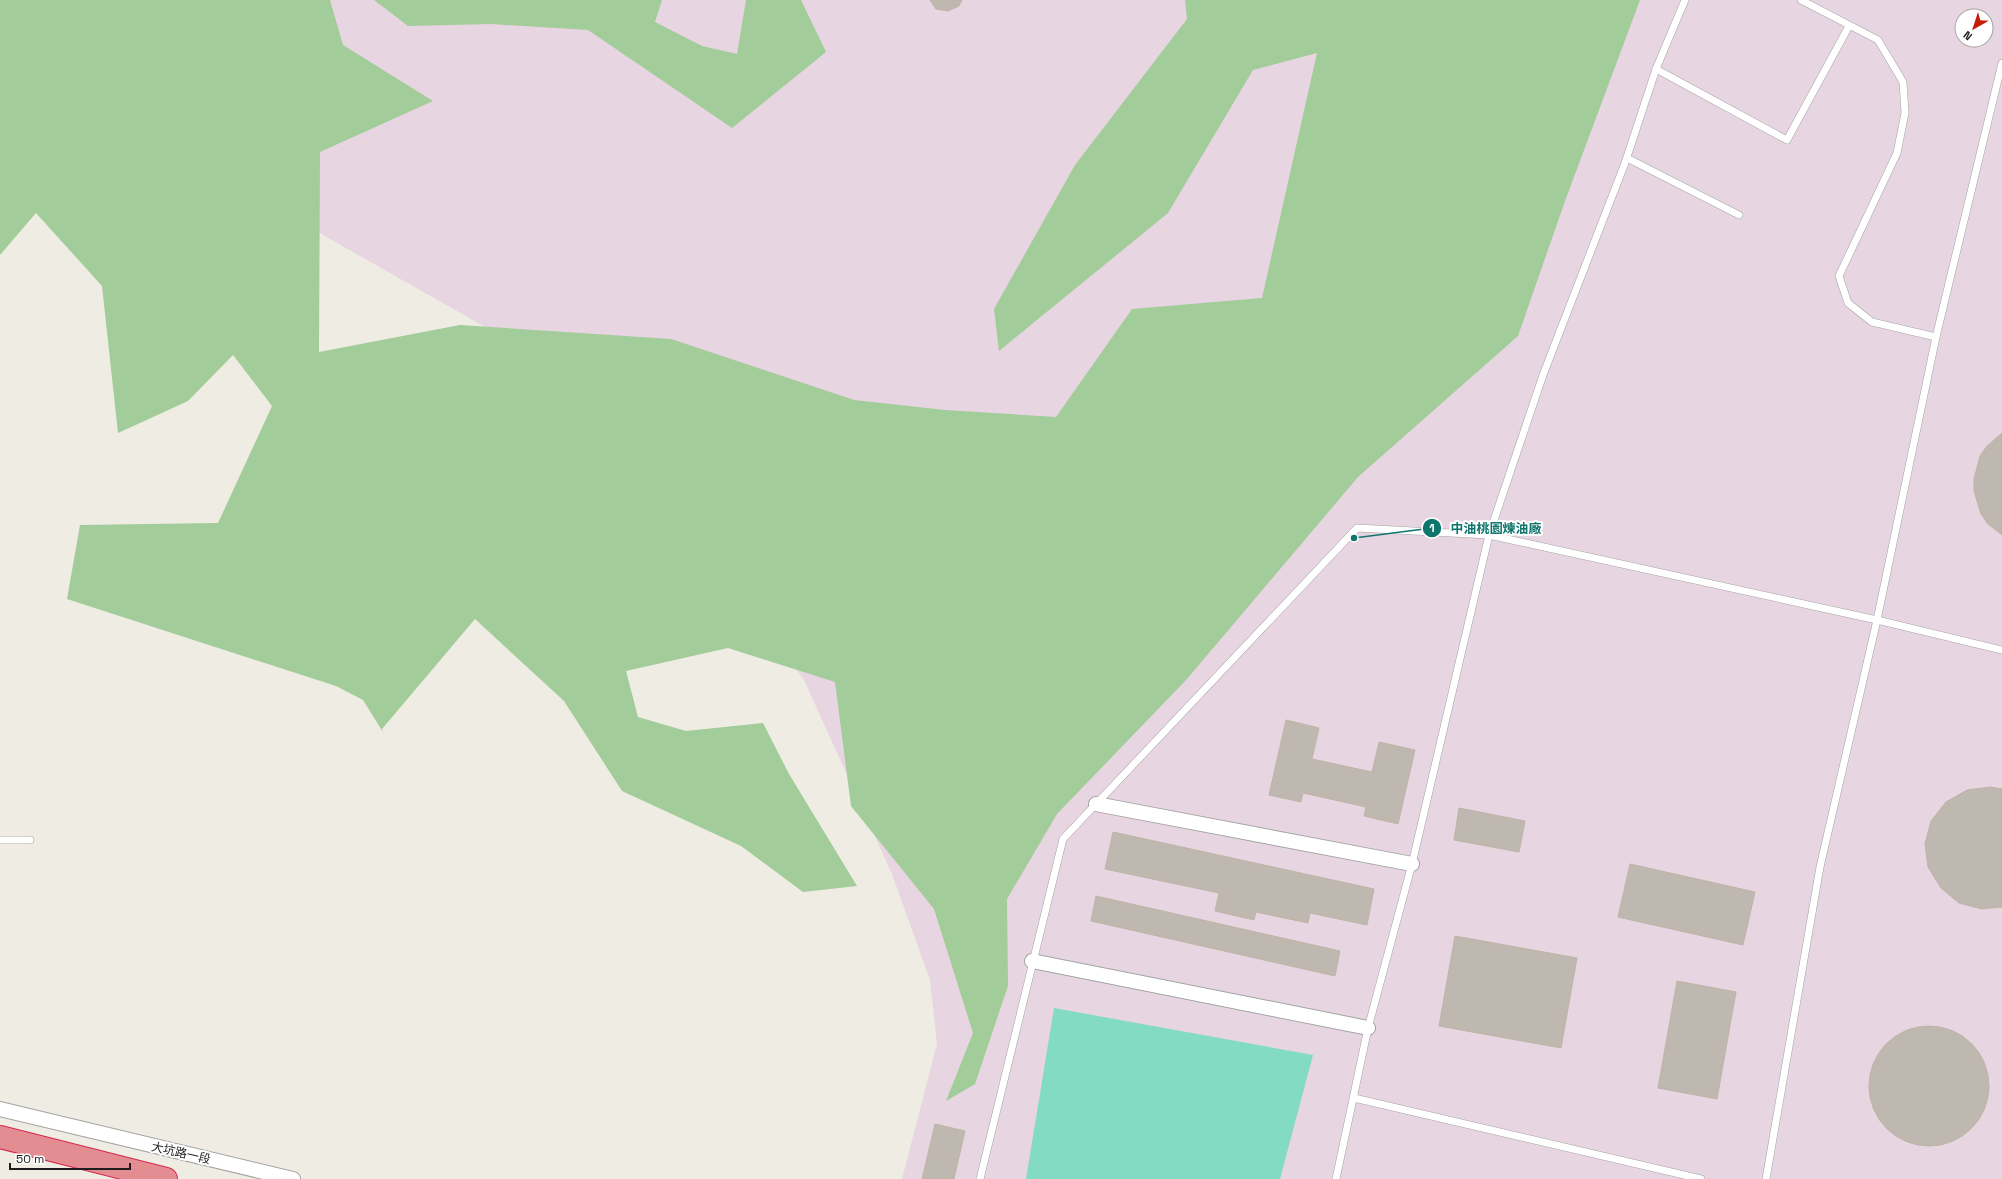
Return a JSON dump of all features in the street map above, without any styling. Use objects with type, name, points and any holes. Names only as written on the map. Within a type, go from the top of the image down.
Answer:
[{"type":"highway","points":[[0,1137],[166,1179]]},
{"type":"street","points":[[1096,804],[1412,864]]},
{"type":"street","points":[[1032,961],[1368,1028]]},
{"type":"street","name":"大坑路一段","points":[[0,1109],[293,1179]]},
{"type":"lane","points":[[1336,1179],[1368,1028],[1412,864],[1489,535],[1543,375],[1627,158],[1656,69],[1685,0]]},
{"type":"lane","points":[[1801,0],[1878,40],[1902,82],[1905,113],[1897,152],[1839,276],[1848,303],[1872,322],[1936,337]]},
{"type":"lane","points":[[1656,69],[1787,140],[1849,26]]},
{"type":"lane","points":[[1766,1179],[1820,867],[1877,620],[1936,337],[2002,63]]},
{"type":"lane","points":[[1627,158],[1739,215]]},
{"type":"lane","points":[[980,1179],[1009,1065],[1032,961],[1062,839],[1357,528],[1489,535],[1877,620],[2002,650]]},
{"type":"lane","points":[[0,840],[30,840]]},
{"type":"lane","points":[[1354,1098],[1701,1179]]},
{"type":"shaded area","points":[[0,0],[2002,0],[2002,1179],[902,1179],[937,1044],[930,980],[892,874],[804,680],[608,397],[288,215]]},
{"type":"green space","points":[[0,0],[330,0],[343,45],[433,101],[320,152],[319,352],[460,325],[671,339],[854,400],[945,410],[1056,417],[1132,309],[1262,298],[1317,53],[1253,70],[1168,213],[999,351],[994,309],[1075,165],[1187,19],[1185,0],[1640,0],[1565,201],[1518,336],[1358,477],[1187,679],[1057,814],[1007,899],[1008,986],[975,1084],[946,1101],[973,1033],[934,909],[851,806],[835,682],[728,648],[626,671],[638,717],[686,731],[763,723],[789,774],[857,886],[803,892],[741,846],[622,791],[564,701],[475,619],[382,729],[383,732],[363,700],[336,686],[67,599],[80,525],[218,523],[272,406],[233,355],[188,401],[118,433],[102,286],[36,213],[0,255]]},
{"type":"green space","points":[[374,0],[662,0],[655,22],[702,46],[737,54],[746,0],[801,0],[826,52],[732,128],[588,30],[491,24],[408,26]]},
{"type":"green space","points":[[1054,1008],[1313,1055],[1280,1179],[1026,1179]]},
{"type":"building","points":[[930,0],[962,0],[959,6],[948,11],[936,9]]},
{"type":"building","points":[[2002,433],[2002,535],[1988,524],[1981,514],[1974,491],[1974,479],[1980,456],[1987,446]]},
{"type":"building","points":[[1286,720],[1319,728],[1312,759],[1372,772],[1379,742],[1415,750],[1398,824],[1364,816],[1366,807],[1303,793],[1301,802],[1269,795]]},
{"type":"building","points":[[1990,787],[2002,789],[2002,907],[1982,909],[1959,903],[1941,888],[1928,867],[1925,844],[1931,821],[1946,802],[1967,790]]},
{"type":"building","points":[[1459,808],[1525,821],[1519,852],[1454,840]]},
{"type":"building","points":[[1113,832],[1374,889],[1367,925],[1310,913],[1308,923],[1256,912],[1254,920],[1215,911],[1219,893],[1105,869]]},
{"type":"building","points":[[1630,864],[1755,892],[1743,945],[1618,917]]},
{"type":"building","points":[[1096,896],[1340,951],[1335,976],[1091,921]]},
{"type":"building","points":[[1455,936],[1577,958],[1561,1048],[1439,1026]]},
{"type":"building","points":[[1677,981],[1736,992],[1717,1099],[1658,1088]]},
{"type":"building","points":[[1929,1026],[1941,1027],[1952,1031],[1962,1036],[1971,1044],[1979,1053],[1984,1063],[1988,1074],[1988,1098],[1984,1109],[1979,1119],[1971,1128],[1962,1136],[1952,1141],[1941,1145],[1929,1146],[1917,1145],[1906,1141],[1896,1136],[1887,1128],[1879,1119],[1874,1109],[1870,1098],[1869,1086],[1870,1074],[1874,1063],[1879,1053],[1887,1044],[1896,1036],[1906,1031],[1917,1027]]},
{"type":"building","points":[[935,1124],[965,1131],[954,1179],[922,1179]]},
{"type":"place","name":"中油桃園煉油廠","points":[[1354,538]]}]
